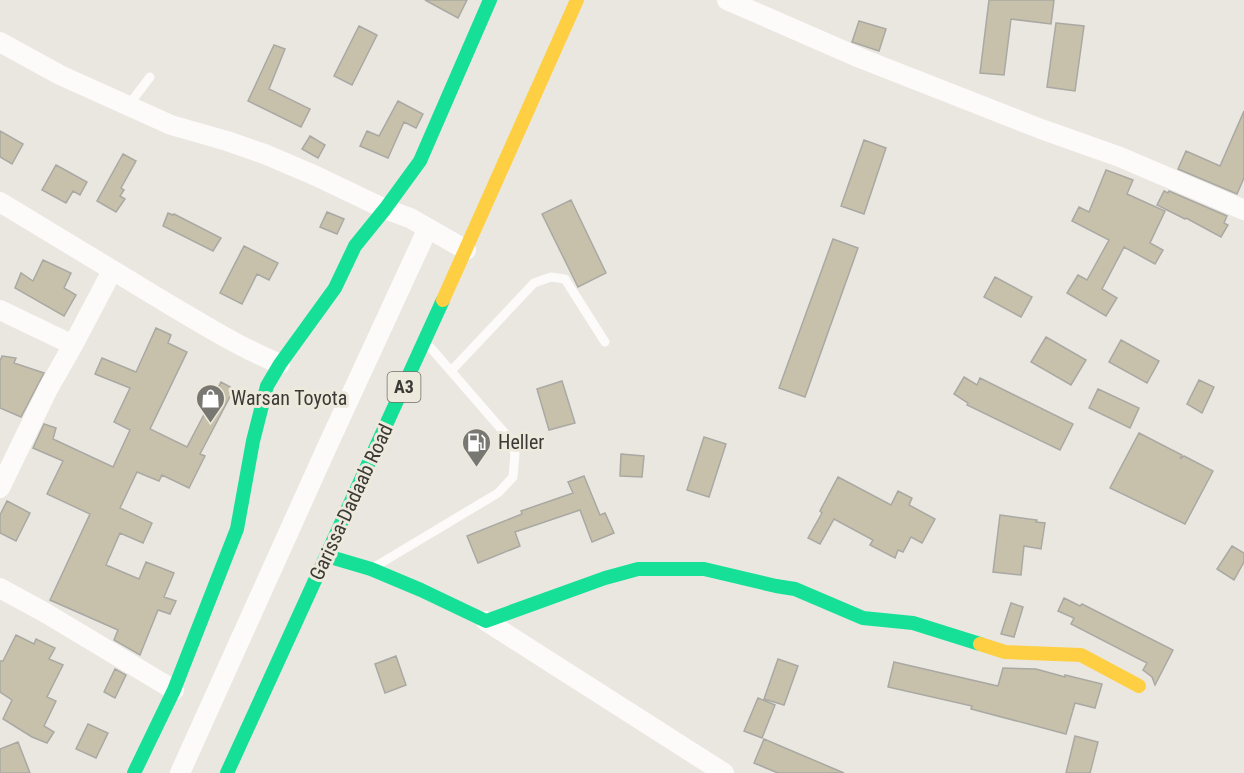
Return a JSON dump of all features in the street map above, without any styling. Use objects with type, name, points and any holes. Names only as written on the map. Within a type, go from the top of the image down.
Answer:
[{"type":"main road","points":[[134,773],[174,690],[237,529],[253,441],[267,386],[280,364],[335,288],[355,246],[420,160],[490,0]]},
{"type":"main road","name":"Garissa-Dadaab Road","points":[[227,773],[425,341],[577,0]]},
{"type":"main road","points":[[327,556],[371,569],[486,621],[638,568],[704,569],[795,589],[863,618],[913,623],[1005,652],[1081,655],[1139,686]]},
{"type":"street","points":[[727,0],[860,58],[1041,129],[1120,157],[1244,210]]},
{"type":"street","points":[[0,42],[60,75],[171,125],[267,155],[316,176],[385,209],[410,218],[466,250]]},
{"type":"street","points":[[0,202],[209,328],[280,364]]},
{"type":"street","points":[[180,773],[428,228]]},
{"type":"street","points":[[0,489],[48,389],[112,271]]},
{"type":"street","points":[[0,310],[73,345]]},
{"type":"street","points":[[0,588],[174,690]]},
{"type":"street","points":[[486,621],[724,773]]},
{"type":"lane","points":[[128,106],[150,77]]},
{"type":"lane","points":[[451,371],[534,283],[551,277],[565,279],[605,342]]},
{"type":"lane","points":[[371,569],[498,493],[513,477],[515,454],[509,438],[425,341]]},
{"type":"building","points":[[425,0],[467,0],[458,18]]},
{"type":"building","points":[[989,0],[1054,0],[1051,24],[1011,19],[1004,75],[980,73]]},
{"type":"building","points":[[859,21],[886,29],[879,51],[852,42]]},
{"type":"building","points":[[1056,23],[1084,26],[1075,91],[1047,87]]},
{"type":"building","points":[[359,26],[377,35],[352,85],[334,76]]},
{"type":"building","points":[[274,45],[285,49],[269,89],[310,109],[301,127],[248,101]]},
{"type":"building","points":[[398,101],[423,114],[416,128],[404,122],[388,158],[360,146],[367,131],[379,136]]},
{"type":"building","points":[[1244,111],[1244,178],[1237,194],[1178,169],[1186,151],[1220,166]]},
{"type":"building","points":[[0,131],[23,144],[12,164],[0,157]]},
{"type":"building","points":[[310,136],[325,145],[318,158],[302,149]]},
{"type":"building","points":[[864,140],[886,148],[864,214],[841,206]]},
{"type":"building","points":[[123,154],[136,161],[121,188],[124,190],[120,196],[125,199],[116,212],[97,201]]},
{"type":"building","points":[[56,165],[87,182],[80,195],[73,191],[66,203],[42,190]]},
{"type":"building","points":[[1106,170],[1133,180],[1127,194],[1165,211],[1150,243],[1163,250],[1155,264],[1124,247],[1102,289],[1117,298],[1106,316],[1067,293],[1078,275],[1087,280],[1109,240],[1072,221],[1079,207],[1089,212]]},
{"type":"building","points":[[1164,191],[1168,193],[1169,191],[1227,216],[1224,223],[1228,225],[1221,237],[1157,205]]},
{"type":"building","points":[[571,200],[606,273],[578,287],[542,214]]},
{"type":"building","points":[[327,212],[344,219],[337,234],[320,227]]},
{"type":"building","points":[[168,213],[221,238],[213,251],[163,226]]},
{"type":"building","points":[[833,239],[858,248],[805,397],[779,388]]},
{"type":"building","points":[[244,246],[278,263],[269,280],[257,274],[242,304],[220,293]]},
{"type":"building","points":[[43,260],[71,273],[64,288],[76,295],[64,316],[15,288],[21,273],[33,281]]},
{"type":"building","points":[[995,277],[1032,297],[1021,317],[984,297]]},
{"type":"building","points":[[156,328],[171,335],[168,343],[187,352],[150,429],[187,447],[221,382],[234,389],[200,454],[205,456],[189,488],[162,475],[159,481],[137,472],[120,508],[152,523],[143,543],[120,533],[106,565],[139,579],[146,562],[174,573],[164,597],[176,601],[170,614],[158,610],[140,655],[114,640],[118,630],[50,600],[90,514],[47,494],[63,461],[33,448],[44,424],[56,428],[53,439],[113,467],[130,430],[114,422],[130,388],[95,374],[102,358],[136,372]]},
{"type":"building","points":[[1046,337],[1086,360],[1071,385],[1031,362]]},
{"type":"building","points":[[1121,340],[1159,361],[1147,383],[1109,362]]},
{"type":"building","points":[[2,356],[16,358],[14,363],[44,373],[21,417],[0,408],[0,359]]},
{"type":"building","points":[[964,377],[977,385],[980,378],[1073,424],[1060,450],[967,405],[968,403],[954,394]]},
{"type":"building","points":[[1199,380],[1214,387],[1202,413],[1187,404]]},
{"type":"building","points":[[562,381],[575,423],[549,430],[537,389]]},
{"type":"building","points":[[1098,389],[1139,408],[1130,428],[1089,408]]},
{"type":"building","points":[[1139,433],[1182,455],[1180,459],[1184,456],[1213,471],[1185,524],[1110,488]]},
{"type":"building","points":[[704,437],[726,444],[709,497],[687,490]]},
{"type":"building","points":[[621,454],[644,456],[642,477],[620,476]]},
{"type":"building","points":[[584,476],[600,515],[605,513],[614,533],[592,542],[580,510],[515,532],[520,546],[478,563],[467,536],[522,514],[521,511],[573,493],[568,482]]},
{"type":"building","points":[[838,477],[891,505],[898,491],[912,498],[909,505],[935,519],[922,543],[911,537],[903,552],[898,550],[895,558],[870,545],[873,540],[834,519],[820,544],[808,538]]},
{"type":"building","points":[[7,501],[30,513],[16,541],[0,533],[0,515]]},
{"type":"building","points":[[1000,515],[1045,523],[1041,549],[1024,546],[1021,575],[993,572]]},
{"type":"building","points":[[1232,546],[1244,553],[1244,562],[1234,580],[1217,569]]},
{"type":"building","points":[[1064,598],[1080,606],[1082,604],[1173,650],[1155,685],[1152,677],[1143,670],[1147,663],[1071,624],[1074,618],[1058,611]]},
{"type":"building","points":[[1011,603],[1023,607],[1014,637],[1001,634]]},
{"type":"building","points":[[16,635],[34,644],[36,639],[55,648],[49,659],[63,665],[47,697],[56,701],[44,726],[54,732],[47,743],[32,737],[3,719],[12,700],[0,692],[0,661],[3,661]]},
{"type":"building","points":[[396,656],[406,685],[385,693],[375,664]]},
{"type":"building","points":[[778,659],[798,666],[784,705],[764,699]]},
{"type":"building","points":[[894,662],[998,686],[1003,668],[1036,669],[1102,684],[1095,708],[1075,703],[1066,734],[971,709],[972,706],[888,687]]},
{"type":"building","points":[[115,669],[126,675],[115,698],[104,692]]},
{"type":"building","points":[[758,698],[775,705],[762,738],[744,731]]},
{"type":"building","points":[[88,724],[108,733],[96,758],[76,749]]},
{"type":"building","points":[[1075,736],[1098,742],[1090,773],[1066,773]]},
{"type":"building","points":[[764,739],[844,773],[778,773],[754,763]]},
{"type":"building","points":[[18,742],[30,773],[0,773],[0,749]]},
{"type":"traffic: fast","points":[[134,773],[174,690],[237,529],[253,441],[267,386],[280,364],[335,288],[355,246],[420,161],[490,0]]},
{"type":"traffic: fast","points":[[227,773],[443,300]]},
{"type":"traffic: fast","points":[[327,556],[371,569],[486,621],[605,578],[638,569],[704,569],[795,589],[863,618],[913,623],[980,644]]},
{"type":"traffic: slow","points":[[443,300],[577,0]]},
{"type":"traffic: slow","points":[[980,644],[1005,652],[1081,655],[1139,686]]},
{"type":"place","name":"Warsan Toyota","points":[[210,424]]},
{"type":"place","name":"Heller","points":[[477,468]]}]
